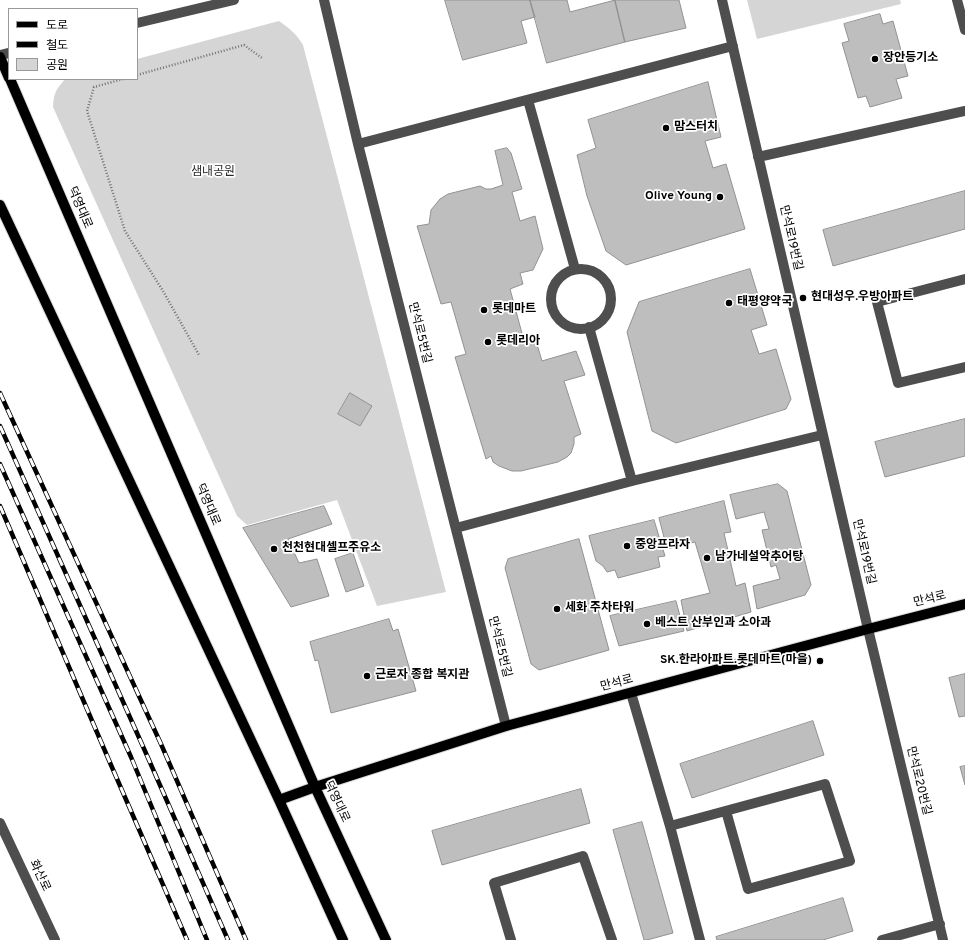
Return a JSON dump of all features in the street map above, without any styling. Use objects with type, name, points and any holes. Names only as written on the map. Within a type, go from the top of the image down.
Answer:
[{"type":"main road","name":"덕영대로","points":[[0,56],[8,76]]},
{"type":"main road","name":"덕영대로","points":[[10,80],[315,788],[386,940]]},
{"type":"main road","points":[[0,205],[279,800],[343,940]]},
{"type":"main road","name":"만석로","points":[[279,800],[506,726],[965,604]]},
{"type":"street","points":[[138,23],[234,0]]},
{"type":"street","name":"만석로5번길","points":[[324,0],[358,144],[506,726]]},
{"type":"street","name":"만석로19번길","points":[[722,0],[868,629]]},
{"type":"street","points":[[957,0],[965,30]]},
{"type":"street","points":[[358,144],[733,46]]},
{"type":"street","points":[[528,100],[574,269]]},
{"type":"street","points":[[758,156],[965,111]]},
{"type":"street","points":[[584,268],[601,276],[607,284],[610,293],[611,303],[608,312],[602,320],[593,326],[583,329],[573,328],[563,324],[556,316],[552,307],[550,296],[553,286],[558,278],[566,272],[574,269],[584,268]]},
{"type":"street","points":[[965,279],[877,302],[898,383],[965,367]]},
{"type":"street","points":[[589,327],[632,481]]},
{"type":"street","points":[[456,528],[632,481],[822,435]]},
{"type":"street","name":"만석로20번길","points":[[868,629],[944,940]]},
{"type":"street","points":[[631,693],[670,826],[697,939]]},
{"type":"street","points":[[670,826],[726,810],[825,784],[850,861],[748,889],[726,810]]},
{"type":"street","name":"화산로","points":[[0,823],[55,940]]},
{"type":"street","points":[[511,940],[494,883],[583,856],[612,940]]},
{"type":"street","points":[[882,940],[940,924]]},
{"type":"path","points":[[138,75],[244,45],[262,58]]},
{"type":"path","points":[[119,80],[94,87],[87,111],[125,232],[163,291],[199,355]]},
{"type":"green space","points":[[747,0],[900,0],[901,4],[757,39]]},
{"type":"green space","name":"샘내공원","points":[[279,21],[292,31],[303,45],[446,592],[377,606],[337,500],[247,525],[237,516],[53,107],[56,92],[64,80],[138,80],[138,59]]},
{"type":"building","points":[[445,0],[530,0],[535,17],[521,21],[527,43],[463,60]]},
{"type":"building","points":[[530,0],[567,0],[570,12],[615,0],[625,42],[547,63]]},
{"type":"building","points":[[615,0],[679,0],[686,28],[625,42]]},
{"type":"building","name":"장안등기소","points":[[880,14],[883,24],[893,21],[908,76],[896,79],[902,98],[870,107],[866,96],[858,98],[842,43],[849,41],[844,24]]},
{"type":"building","points":[[708,82],[721,137],[705,141],[713,168],[726,164],[745,229],[626,265],[606,251],[587,196],[577,155],[596,148],[588,120]]},
{"type":"building","name":"롯데마트","points":[[507,148],[511,153],[522,189],[512,192],[520,221],[535,216],[543,249],[533,270],[520,273],[523,284],[510,289],[523,337],[534,334],[542,361],[576,351],[585,375],[564,381],[581,434],[574,437],[574,444],[571,453],[558,462],[521,471],[512,471],[499,466],[493,462],[491,456],[486,459],[455,357],[466,354],[451,302],[441,304],[417,226],[429,224],[431,210],[440,199],[448,194],[480,186],[486,189],[491,189],[503,185],[495,151]]},
{"type":"building","points":[[965,191],[965,229],[833,266],[823,230]]},
{"type":"building","points":[[750,269],[767,325],[751,330],[759,354],[776,349],[791,399],[786,409],[676,443],[652,431],[627,332],[639,302]]},
{"type":"building","points":[[350,393],[372,406],[360,426],[338,414]]},
{"type":"building","points":[[965,419],[965,456],[885,477],[875,442]]},
{"type":"building","points":[[778,484],[787,491],[811,585],[805,595],[757,609],[753,586],[780,579],[776,565],[771,567],[762,530],[769,529],[764,512],[736,519],[730,495]]},
{"type":"building","points":[[724,501],[731,532],[724,533],[736,586],[745,583],[751,612],[687,631],[681,600],[710,593],[695,542],[667,549],[659,518]]},
{"type":"building","name":"천천현대셀프주유소","points":[[324,506],[332,524],[288,539],[299,563],[317,559],[329,596],[291,607],[243,528]]},
{"type":"building","name":"중앙프라자","points":[[654,520],[665,556],[658,557],[660,567],[618,578],[615,570],[607,572],[603,566],[596,561],[589,536]]},
{"type":"building","name":"세화 주차타워","points":[[579,539],[609,650],[539,670],[531,664],[505,568],[508,559]]},
{"type":"building","name":"천천현대셀프주유소","points":[[353,553],[364,586],[346,592],[335,559]]},
{"type":"building","name":"베스트 산부인과 소아과","points":[[676,601],[684,631],[619,646],[610,616]]},
{"type":"building","name":"근로자 종합 복지관","points":[[389,619],[393,631],[398,629],[416,691],[331,713],[318,660],[315,661],[310,642]]},
{"type":"building","points":[[965,674],[965,716],[959,717],[949,678]]},
{"type":"building","points":[[813,721],[824,755],[692,798],[680,764]]},
{"type":"building","points":[[965,766],[965,785],[960,767]]},
{"type":"building","points":[[581,789],[590,823],[442,865],[432,831]]},
{"type":"building","points":[[642,822],[673,933],[647,940],[644,940],[613,830]]},
{"type":"building","points":[[843,898],[853,931],[823,940],[717,940],[716,937]]},
{"type":"railway","points":[[0,393],[161,744],[246,940]]},
{"type":"railway","points":[[0,426],[228,940]]},
{"type":"railway","points":[[0,464],[131,757],[207,940]]},
{"type":"railway","points":[[0,506],[187,940]]},
{"type":"place","name":"장안등기소","points":[[875,59]]},
{"type":"place","name":"맘스터치","points":[[666,128]]},
{"type":"place","name":"Olive Young","points":[[720,197]]},
{"type":"place","name":"현대성우.우방아파트","points":[[803,298]]},
{"type":"place","name":"태평양약국","points":[[729,303]]},
{"type":"place","name":"롯데마트","points":[[484,310]]},
{"type":"place","name":"롯데리아","points":[[488,342]]},
{"type":"place","name":"중앙프라자","points":[[627,546]]},
{"type":"place","name":"천천현대셀프주유소","points":[[274,549]]},
{"type":"place","name":"남가네설악추어탕","points":[[707,558]]},
{"type":"place","name":"세화 주차타워","points":[[557,609]]},
{"type":"place","name":"베스트 산부인과 소아과","points":[[647,624]]},
{"type":"place","name":"SK.한라아파트.롯데마트(마을)","points":[[820,661]]},
{"type":"place","name":"근로자 종합 복지관","points":[[367,676]]}]
